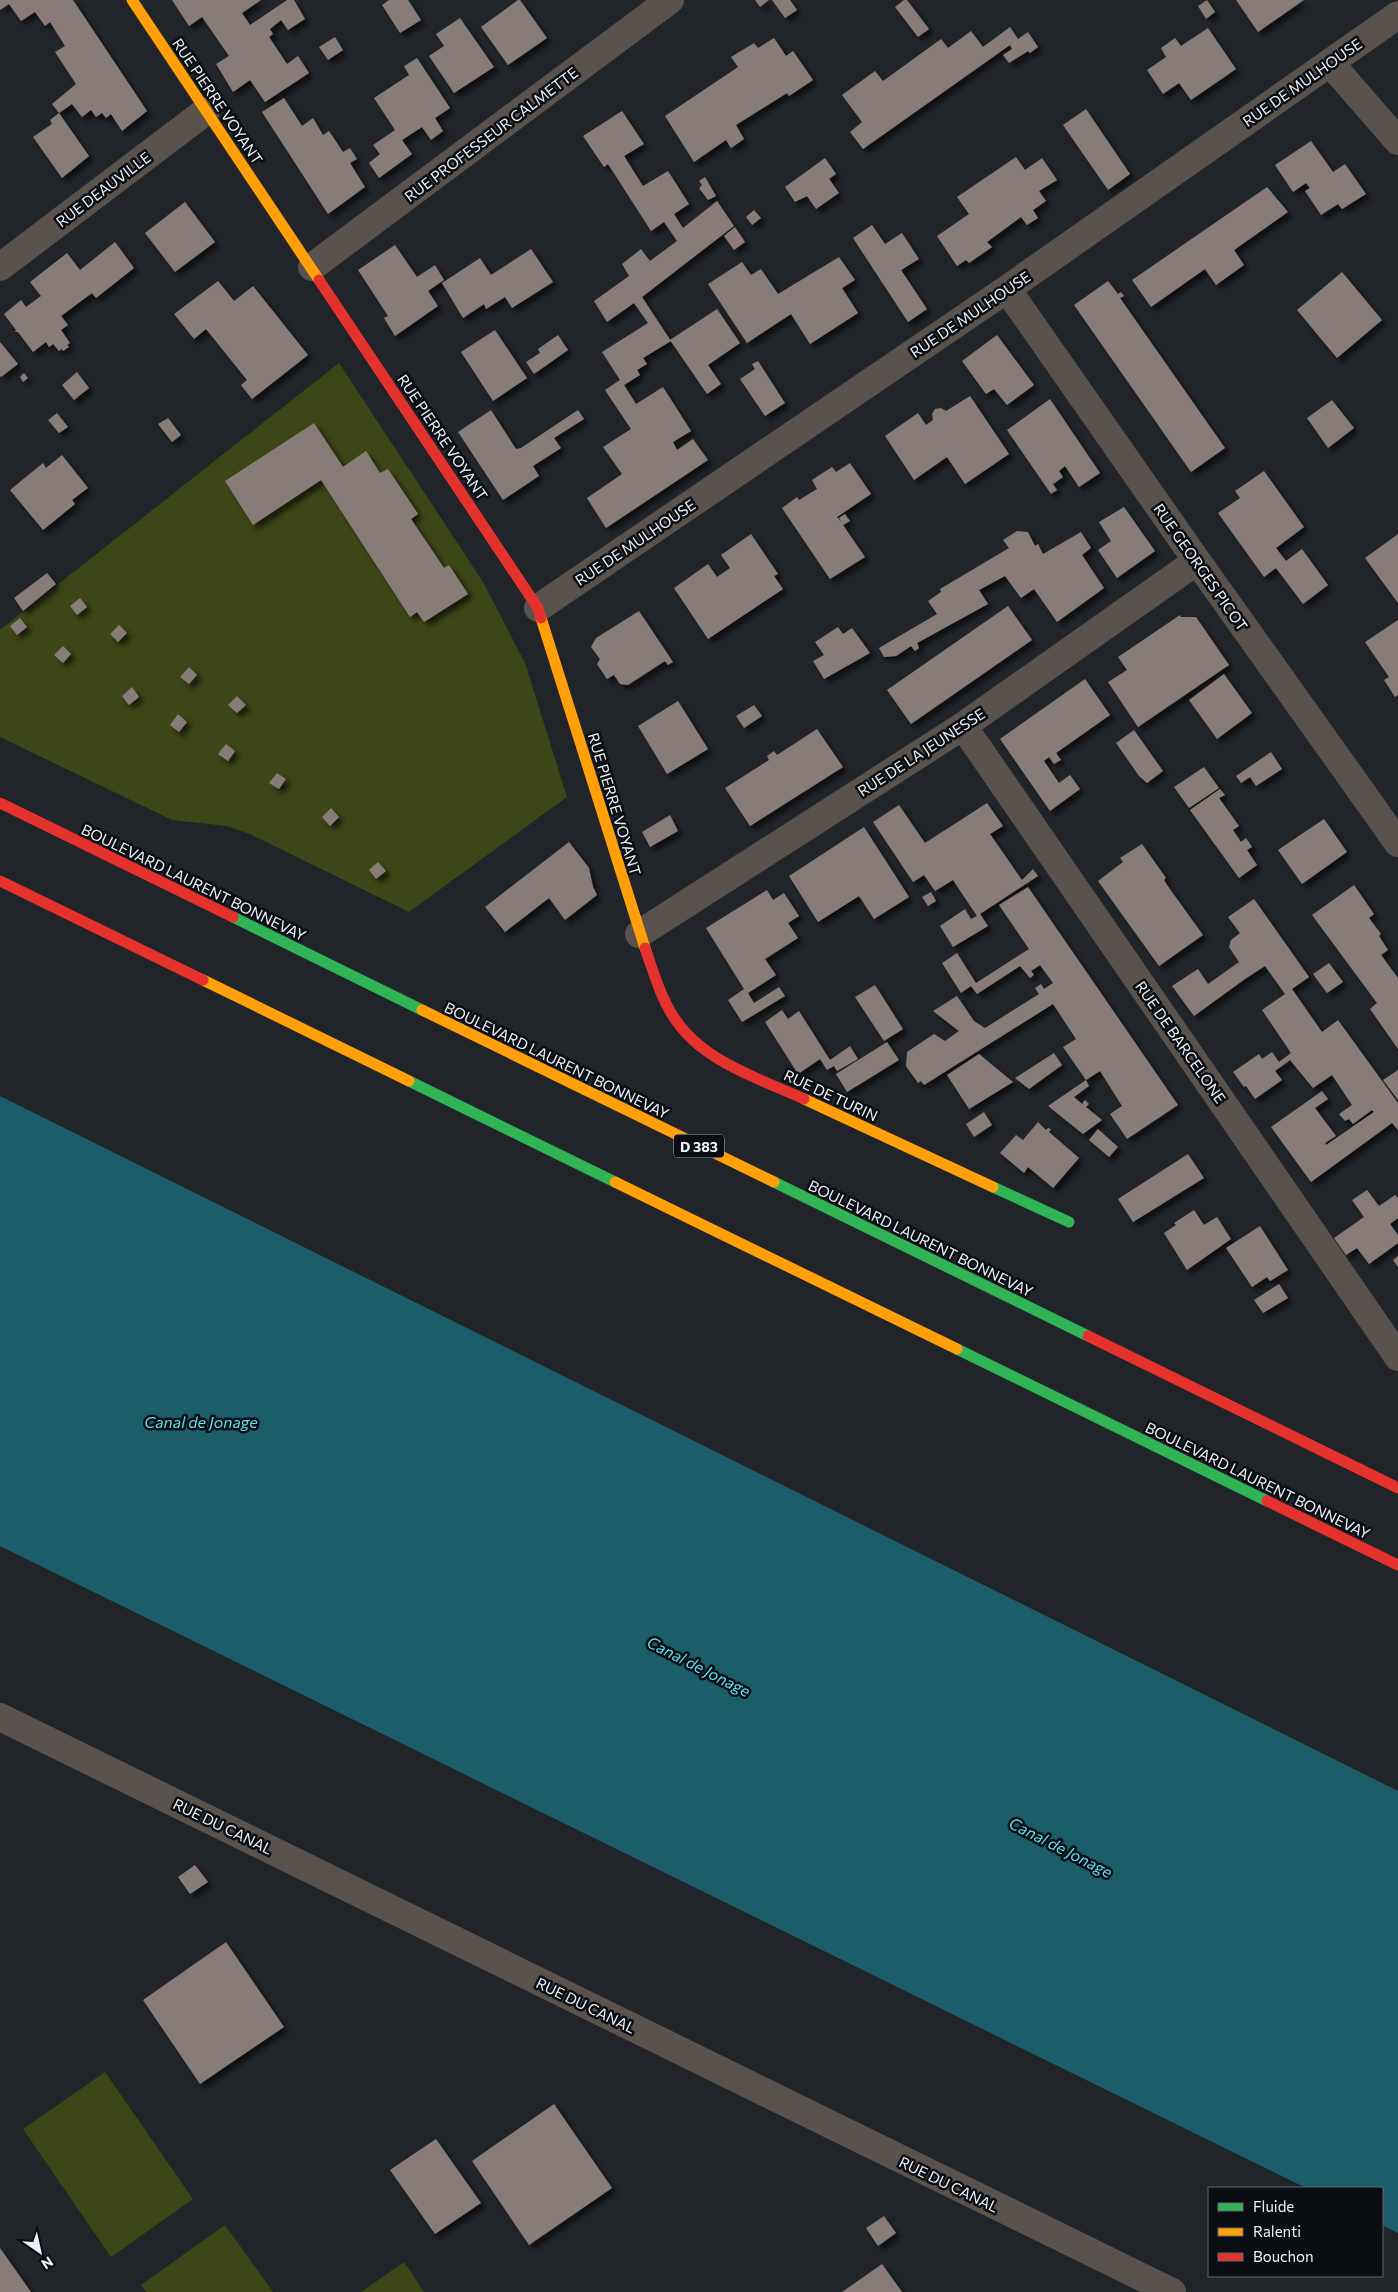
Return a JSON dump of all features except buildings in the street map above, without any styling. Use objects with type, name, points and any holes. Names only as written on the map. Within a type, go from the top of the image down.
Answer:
[{"type":"main road","name":"RUE PIERRE VOYANT","points":[[132,0],[538,608],[639,934]]},
{"type":"main road","name":"BOULEVARD LAURENT BONNEVAY","points":[[0,804],[1398,1488]]},
{"type":"main road","name":"BOULEVARD LAURENT BONNEVAY","points":[[0,881],[1398,1565]]},
{"type":"main road","name":"RUE DE TURIN","points":[[639,934],[672,1015],[689,1037],[711,1055],[1069,1222]]},
{"type":"street","name":"RUE PROFESSEUR CALMETTE","points":[[312,268],[670,0]]},
{"type":"street","name":"RUE DE MULHOUSE","points":[[538,608],[1007,289],[1398,15]]},
{"type":"street","points":[[1330,63],[1398,141]]},
{"type":"street","name":"RUE DEAUVILLE","points":[[0,267],[206,111]]},
{"type":"street","name":"RUE GEORGES PICOT","points":[[1007,289],[1197,561],[1398,843]]},
{"type":"street","name":"RUE DE LA JEUNESSE","points":[[639,934],[963,726],[1197,561]]},
{"type":"street","name":"RUE DE BARCELONE","points":[[963,726],[1398,1357]]},
{"type":"street","name":"RUE DU CANAL","points":[[0,1717],[1169,2291]]},
{"type":"green space","points":[[339,363],[483,582],[525,663],[567,797],[409,912],[250,834],[227,826],[172,820],[0,737],[0,630]]},
{"type":"green space","points":[[105,2072],[193,2199],[111,2257],[23,2129]]},
{"type":"green space","points":[[225,2225],[273,2292],[146,2292],[141,2285]]},
{"type":"green space","points":[[404,2262],[424,2292],[361,2292]]},
{"type":"water","name":"Canal de Jonage","points":[[0,1096],[1398,1791],[1398,2233],[1383,2226],[1383,2187],[1304,2187],[0,1546]]},
{"type":"traffic: fast","points":[[233,917],[422,1010]]},
{"type":"traffic: fast","points":[[409,1081],[615,1182]]},
{"type":"traffic: fast","points":[[774,1182],[1088,1336]]},
{"type":"traffic: fast","points":[[993,1187],[1069,1222]]},
{"type":"traffic: fast","points":[[957,1349],[1267,1501]]},
{"type":"traffic: slow","points":[[132,0],[319,280]]},
{"type":"traffic: slow","points":[[541,618],[645,948]]},
{"type":"traffic: slow","points":[[203,980],[409,1081]]},
{"type":"traffic: slow","points":[[422,1010],[774,1182]]},
{"type":"traffic: slow","points":[[804,1099],[993,1187]]},
{"type":"traffic: slow","points":[[615,1182],[957,1349]]},
{"type":"traffic: jam","points":[[319,280],[538,608],[541,618]]},
{"type":"traffic: jam","points":[[0,803],[233,917]]},
{"type":"traffic: jam","points":[[0,881],[203,980]]},
{"type":"traffic: jam","points":[[645,948],[664,1000],[685,1032],[699,1045],[732,1066],[804,1099]]},
{"type":"traffic: jam","points":[[1088,1336],[1398,1488]]},
{"type":"traffic: jam","points":[[1267,1501],[1398,1565]]}]
